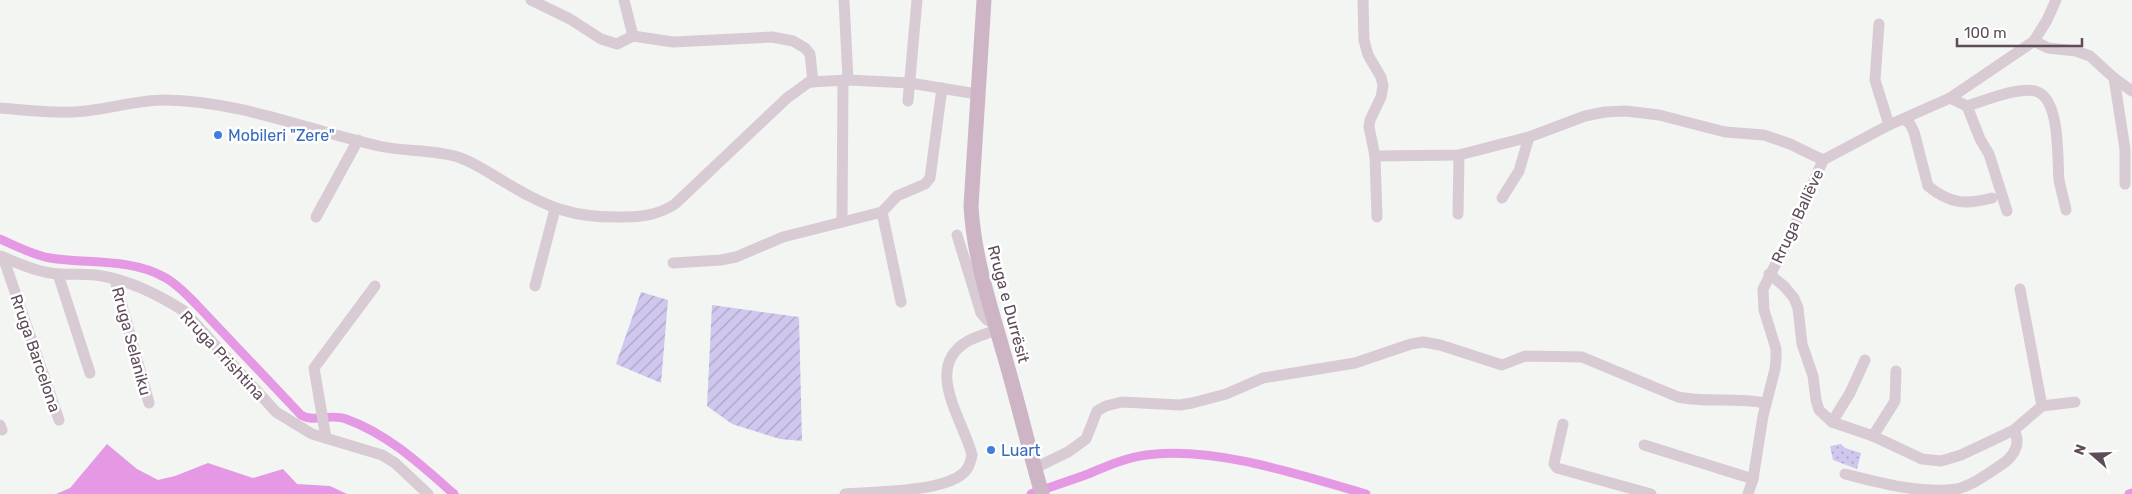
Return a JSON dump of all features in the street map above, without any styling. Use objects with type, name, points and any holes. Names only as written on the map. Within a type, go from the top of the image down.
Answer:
[{"type":"main road","name":"Rruga e Durrësit","points":[[984,0],[971,206],[973,229],[984,291],[1042,494]]},
{"type":"street","points":[[531,0],[570,19],[601,39],[617,44],[633,36],[673,42],[772,38],[793,41],[805,48],[810,54],[813,82]]},
{"type":"street","points":[[624,0],[633,36]]},
{"type":"street","points":[[842,222],[846,80],[844,0]]},
{"type":"street","points":[[908,101],[917,0]]},
{"type":"street","points":[[1363,0],[1364,40],[1368,55],[1380,76],[1383,86],[1381,97],[1370,120],[1369,127],[1375,156],[1377,217]]},
{"type":"street","name":"Rruga Ballëve","points":[[1748,494],[1753,478],[1765,402],[1775,369],[1776,358],[1776,349],[1764,310],[1763,289],[1793,230],[1822,160],[1950,98],[2034,41],[2047,20],[2056,0]]},
{"type":"street","points":[[1879,24],[1875,80],[1889,126]]},
{"type":"street","points":[[2034,41],[2048,48],[2076,51],[2090,56],[2114,78],[2132,91]]},
{"type":"street","points":[[2114,78],[2125,149],[2125,184]]},
{"type":"street","points":[[0,108],[72,112],[164,100],[202,102],[378,146],[438,153],[460,158],[530,198],[555,209],[578,215],[638,217],[665,211],[692,190],[787,98],[804,84],[846,80],[910,83],[978,94]]},
{"type":"street","points":[[673,262],[721,260],[736,257],[783,237],[882,212],[897,196],[925,184],[930,178],[942,88]]},
{"type":"street","points":[[1950,98],[1967,106],[2022,91],[2035,91],[2045,97],[2056,124],[2059,178],[2066,210]]},
{"type":"street","points":[[1967,106],[1980,139],[1990,154],[2007,211]]},
{"type":"street","points":[[1375,156],[1460,155],[1529,137],[1585,116],[1605,112],[1626,111],[1659,115],[1725,132],[1764,135],[1790,144],[1822,160]]},
{"type":"street","points":[[1904,120],[1910,124],[1914,132],[1928,186],[1943,195],[1963,203],[1975,203],[1992,198]]},
{"type":"street","points":[[1502,198],[1519,172],[1529,137]]},
{"type":"street","points":[[316,217],[358,140]]},
{"type":"street","points":[[1458,214],[1460,155]]},
{"type":"street","points":[[535,286],[555,209]]},
{"type":"street","points":[[882,212],[901,302]]},
{"type":"street","points":[[845,494],[930,486],[953,480],[966,471],[972,455],[945,382],[947,366],[955,352],[967,341],[995,327],[981,313],[957,236]]},
{"type":"street","name":"Rruga Prishtina","points":[[2,256],[37,269],[58,274],[102,276],[145,290],[184,311],[276,412],[302,430],[382,455],[395,463],[428,494]]},
{"type":"street","name":"Rruga Barcelona","points":[[2,256],[59,420]]},
{"type":"street","points":[[58,274],[90,372]]},
{"type":"street","points":[[1769,274],[1784,286],[1794,298],[1798,308],[1802,344],[1813,376],[1816,400],[1820,410],[1832,422],[1873,436],[1922,459],[1941,461],[1961,455],[2014,430],[2042,406],[2075,402]]},
{"type":"street","name":"Rruga Selaniku","points":[[115,280],[149,403]]},
{"type":"street","points":[[326,438],[314,368],[375,286]]},
{"type":"street","points":[[2020,289],[2042,406]]},
{"type":"street","points":[[1035,470],[1068,452],[1086,439],[1097,411],[1106,406],[1122,402],[1180,405],[1192,403],[1226,394],[1262,378],[1355,363],[1411,344],[1424,342],[1440,345],[1502,365],[1525,356],[1582,356],[1678,397],[1694,400],[1754,400],[1765,402]]},
{"type":"street","points":[[1832,422],[1850,392],[1865,360]]},
{"type":"street","points":[[1873,436],[1895,401],[1896,370]]},
{"type":"street","points":[[1563,424],[1554,459],[1554,464],[1558,468],[1651,494]]},
{"type":"street","points":[[1845,474],[1915,493],[1936,494],[1959,489],[1980,479],[2006,462],[2016,448],[2014,430]]},
{"type":"street","points":[[1644,445],[1753,478]]},
{"type":"shaded area","points":[[641,292],[668,300],[661,383],[616,364]]},
{"type":"shaded area","points":[[712,305],[799,317],[802,441],[780,439],[732,424],[707,406]]},
{"type":"shaded area","points":[[107,444],[137,469],[158,480],[175,476],[208,463],[253,478],[283,469],[297,484],[330,486],[347,494],[56,494],[70,488]]},
{"type":"shaded area","points":[[1841,444],[1845,448],[1861,453],[1857,469],[1833,460],[1830,446]]},
{"type":"waterway","points":[[0,239],[44,257],[123,264],[151,271],[168,279],[196,304],[301,415],[311,418],[340,417],[361,425],[403,451],[454,494]]},
{"type":"waterway","points":[[1031,494],[1131,458],[1173,453],[1229,458],[1286,471],[1366,494]]},
{"type":"place","name":"Mobileri \"Zere\"","points":[[218,135]]},
{"type":"place","name":"Luart","points":[[991,450]]}]
